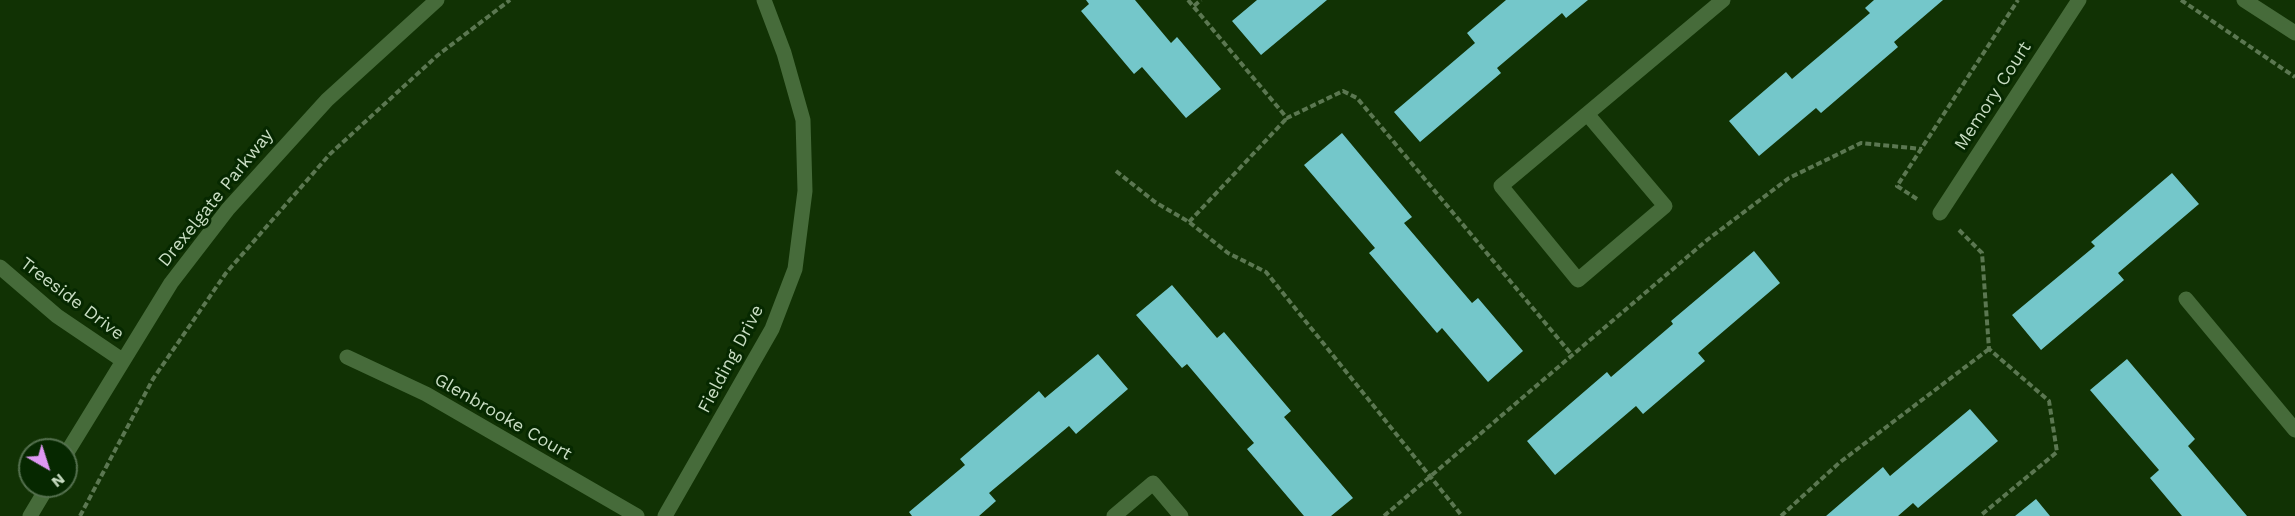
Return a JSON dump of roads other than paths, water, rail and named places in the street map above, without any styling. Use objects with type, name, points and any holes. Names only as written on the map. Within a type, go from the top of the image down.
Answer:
[{"type":"street","name":"Drexelgate Parkway","points":[[76,438],[171,283],[228,209],[277,152],[368,61],[437,0]]},
{"type":"street","name":"Fielding Drive","points":[[665,516],[772,329],[795,269],[805,191],[803,120],[784,53],[764,0]]},
{"type":"street","points":[[1588,115],[1665,206],[1578,280],[1502,186],[1723,0]]},
{"type":"street","name":"Memory Court","points":[[1940,213],[2079,0]]},
{"type":"street","points":[[2244,0],[2295,33]]},
{"type":"street","name":"Treeside Drive","points":[[0,267],[57,316],[122,360]]},
{"type":"street","points":[[2187,299],[2295,430]]},
{"type":"street","name":"Glenbrooke Court","points":[[347,357],[426,394],[637,516]]},
{"type":"street","points":[[1114,516],[1153,483],[1181,516]]},
{"type":"street","points":[[30,516],[41,498]]}]
